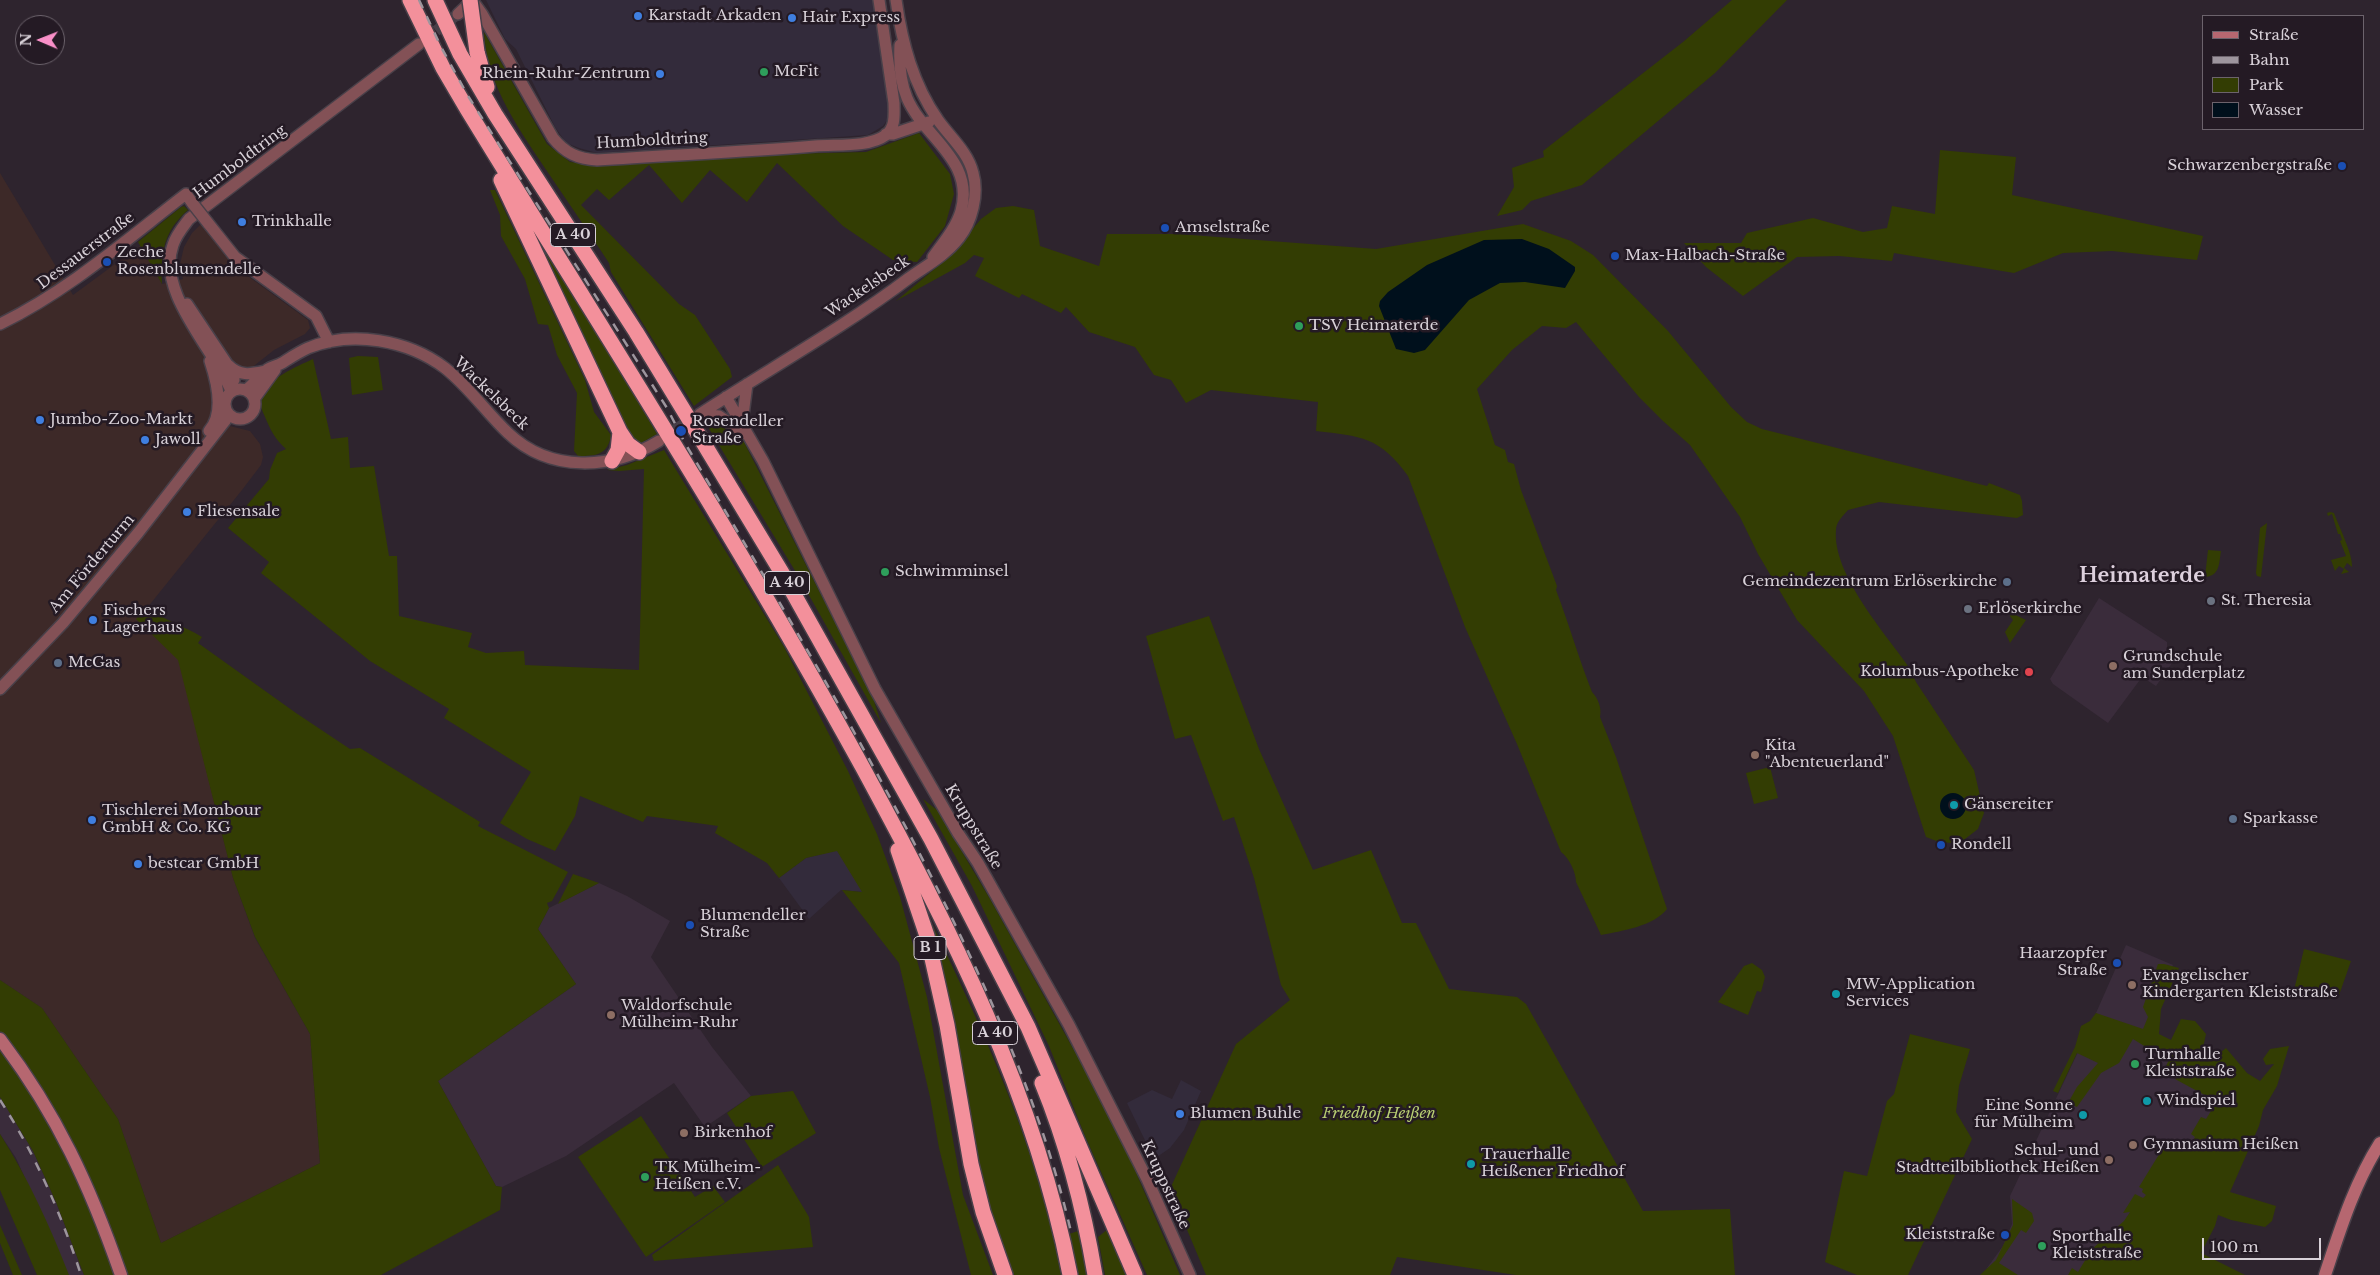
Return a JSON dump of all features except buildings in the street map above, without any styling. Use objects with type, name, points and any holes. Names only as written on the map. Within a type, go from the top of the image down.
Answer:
[{"type":"highway","name":"A 40","points":[[410,0],[443,68],[730,535],[824,698],[883,806],[951,939],[1014,1080],[1051,1188],[1070,1275]]},
{"type":"highway","name":"A 40","points":[[435,0],[460,54],[510,138],[636,332],[782,573],[931,839],[990,954],[1048,1098],[1088,1231],[1095,1275]]},
{"type":"highway","points":[[472,0],[477,52],[484,79],[510,138]]},
{"type":"highway","points":[[492,150],[503,186],[546,271],[620,432],[628,444],[639,452]]},
{"type":"highway","points":[[612,461],[618,450],[620,432]]},
{"type":"highway","name":"B 1","points":[[883,806],[927,936],[947,1025],[971,1164],[983,1212],[1005,1275]]},
{"type":"highway","points":[[990,954],[1028,1026],[1135,1275]]},
{"type":"main road","points":[[0,1039],[39,1095],[75,1158],[94,1202],[121,1275]]},
{"type":"main road","points":[[2325,1275],[2355,1191],[2369,1160],[2380,1143]]},
{"type":"street","points":[[458,14],[472,0]]},
{"type":"street","name":"Humboldtring","points":[[472,0],[482,14],[546,129],[561,148],[574,156],[597,160],[863,143],[886,134],[893,134],[924,124]]},
{"type":"street","points":[[879,0],[894,103],[892,128],[886,134]]},
{"type":"street","points":[[896,0],[901,36],[900,71]]},
{"type":"street","points":[[886,43],[900,71],[907,99],[924,124],[938,120],[918,86],[901,36]]},
{"type":"street","name":"Humboldtring","points":[[239,390],[206,350],[188,317],[170,275],[170,260],[178,233],[190,219],[419,44]]},
{"type":"street","name":"Wackelsbeck","points":[[748,435],[719,416],[700,414],[875,304],[947,251],[960,238],[969,222],[974,202],[973,173],[959,146],[938,120]]},
{"type":"street","name":"Wackelsbeck","points":[[924,124],[958,165],[964,191],[961,211],[952,230],[926,265]]},
{"type":"street","name":"Dessauerstraße","points":[[0,324],[40,303],[67,285],[186,194],[235,257],[316,316],[329,342]]},
{"type":"street","name":"Humboldtring","points":[[177,291],[197,317],[227,364],[239,390]]},
{"type":"street","name":"Wackelsbeck","points":[[329,342],[376,340],[403,346],[426,356],[444,368],[462,384],[509,435],[540,454],[571,463],[586,464],[612,461],[639,452],[659,441]]},
{"type":"street","name":"Am Förderturm","points":[[233,416],[225,402],[239,390],[266,371],[309,348],[329,342]]},
{"type":"street","points":[[201,452],[206,435],[215,424],[218,408],[214,373],[206,350]]},
{"type":"street","points":[[227,364],[233,370],[244,374],[266,371]]},
{"type":"street","name":"Am Förderturm","points":[[0,689],[63,623],[225,421],[233,416],[248,417],[252,413],[255,408],[254,399],[280,364]]},
{"type":"street","points":[[742,423],[747,384]]},
{"type":"street","points":[[239,390],[254,399]]},
{"type":"street","name":"Kruppstraße","points":[[726,397],[742,423],[875,688],[958,833],[978,863],[1069,1025],[1147,1179],[1190,1275]]},
{"type":"shaded area","name":"Rhein-Ruhr-Zentrum","points":[[486,0],[874,0],[890,116],[883,126],[868,135],[597,153],[579,148],[566,143],[555,127],[516,49],[505,39]]},
{"type":"shaded area","points":[[0,173],[73,295],[141,245],[162,284],[183,279],[180,264],[184,247],[192,233],[201,224],[241,271],[308,320],[310,328],[305,334],[274,350],[250,369],[236,367],[231,360],[208,372],[214,409],[210,421],[250,431],[260,444],[263,457],[261,465],[147,608],[198,642],[179,660],[233,878],[255,938],[310,1034],[320,1163],[161,1243],[118,1119],[42,1008],[0,980]]},
{"type":"shaded area","name":"Grundschule am Sunderplatz","points":[[2099,598],[2167,642],[2167,650],[2177,656],[2156,686],[2142,677],[2108,723],[2053,684],[2050,679]]},
{"type":"shaded area","points":[[837,850],[863,892],[841,890],[809,919],[779,878],[806,858]]},
{"type":"shaded area","name":"Waldorfschule Mülheim-Ruhr","points":[[599,883],[627,896],[670,921],[651,957],[712,1047],[751,1096],[705,1127],[674,1083],[566,1156],[502,1187],[496,1186],[438,1081],[576,984],[538,929],[549,908]]},
{"type":"shaded area","name":"Gymnasium Heißen","points":[[2126,945],[2173,965],[2144,1034],[2259,1084],[2101,1275],[2001,1275],[1987,1268],[2003,1246],[2012,1224],[2010,1196],[2096,1014],[2108,1020],[2096,1013]]},
{"type":"shaded area","points":[[1181,1080],[1201,1091],[1184,1130],[1170,1148],[1154,1159],[1127,1103],[1152,1090],[1172,1099]]},
{"type":"shaded area","points":[[0,1097],[33,1151],[56,1202],[84,1275],[68,1275],[16,1158],[0,1134]]},
{"type":"green space","points":[[1732,0],[1787,0],[1715,73],[1582,185],[1531,201],[1522,210],[1497,216],[1514,187],[1512,168],[1544,157],[1543,151],[1683,42]]},
{"type":"green space","points":[[484,32],[547,144],[570,162],[601,166],[786,154],[866,152],[919,133],[950,174],[954,194],[945,226],[917,262],[893,260],[843,226],[777,163],[747,202],[710,170],[682,203],[649,165],[609,200],[597,189],[581,205],[679,304],[695,315],[730,369],[732,377],[694,406],[611,272],[609,263],[517,126],[507,108],[492,72]]},
{"type":"green space","points":[[1940,150],[2016,157],[2012,195],[2203,236],[2197,260],[2112,251],[2063,253],[2014,273],[1894,253],[1892,261],[1839,256],[1797,257],[1743,296],[1706,267],[1684,243],[1741,243],[1747,233],[1813,218],[1863,232],[1887,228],[1892,206],[1935,214]]},
{"type":"green space","points":[[490,190],[495,190],[585,380],[594,412],[611,435],[607,447],[596,455],[578,456],[574,451],[577,393],[557,355],[548,325],[538,324],[525,279],[501,236],[500,215]]},
{"type":"green space","points":[[184,206],[188,210],[173,226],[165,243],[162,262],[162,284],[138,242]]},
{"type":"green space","points":[[1013,206],[1034,210],[1040,246],[1099,266],[1107,234],[1178,234],[1376,249],[1523,224],[1571,241],[1593,255],[1668,331],[1731,407],[1747,422],[1762,429],[1987,486],[1989,483],[2020,495],[2023,515],[2017,518],[1879,502],[1848,510],[1836,527],[1837,547],[1842,565],[1851,583],[1874,620],[1909,667],[1916,682],[1974,770],[1984,813],[1978,829],[1965,839],[1952,843],[1939,842],[1926,837],[1893,736],[1864,691],[1797,620],[1758,554],[1740,517],[1690,445],[1639,397],[1576,322],[1566,328],[1542,326],[1512,350],[1477,389],[1495,445],[1505,450],[1508,462],[1514,464],[1521,490],[1557,586],[1556,590],[1583,667],[1592,692],[1599,703],[1600,717],[1616,757],[1667,909],[1646,924],[1601,935],[1576,882],[1575,874],[1567,858],[1561,852],[1517,744],[1465,627],[1408,476],[1388,453],[1358,437],[1316,431],[1318,402],[1211,390],[1186,403],[1171,380],[1154,375],[1135,347],[1089,332],[1066,307],[1061,313],[1022,294],[1019,298],[975,276],[984,258],[974,255],[965,263],[896,301],[949,257],[981,219],[996,208]]},
{"type":"green space","points":[[527,218],[657,434],[641,443],[629,439]]},
{"type":"green space","points":[[358,356],[378,357],[383,390],[352,395],[349,358]]},
{"type":"green space","points":[[313,359],[331,439],[348,437],[350,468],[374,466],[389,556],[397,556],[399,616],[472,633],[468,647],[486,653],[524,651],[525,665],[639,670],[644,469],[607,470],[627,465],[664,450],[784,647],[848,771],[877,834],[900,897],[927,997],[963,1195],[993,1275],[971,1275],[939,1148],[930,1097],[899,963],[842,890],[862,892],[837,851],[806,858],[779,878],[767,863],[715,833],[718,826],[647,816],[643,822],[580,796],[575,816],[555,851],[527,839],[500,823],[531,772],[444,718],[449,709],[370,661],[261,573],[269,562],[228,528],[269,479],[270,470],[277,453],[286,449],[269,427],[262,411],[261,401],[264,392],[269,385],[283,374]]},
{"type":"green space","points":[[709,420],[718,422],[744,442],[873,698],[881,723],[797,574],[705,422]]},
{"type":"green space","points":[[2327,513],[2334,513],[2352,562],[2352,567],[2347,563],[2344,568],[2349,572],[2341,574],[2344,569],[2339,566],[2335,571],[2331,560],[2346,556],[2332,514],[2328,516]]},
{"type":"green space","points":[[2267,523],[2261,577],[2257,576],[2256,573],[2260,528]]},
{"type":"green space","points":[[2208,550],[2221,551],[2218,568],[2214,574],[2205,577]]},
{"type":"green space","points":[[147,608],[202,637],[198,643],[350,749],[360,748],[480,822],[478,826],[568,872],[552,901],[547,903],[549,908],[538,929],[576,984],[438,1081],[496,1186],[502,1187],[500,1210],[381,1275],[84,1275],[56,1202],[33,1151],[0,1097],[0,980],[42,1008],[118,1119],[161,1243],[320,1163],[310,1034],[255,937],[233,878],[178,660],[136,619]]},
{"type":"green space","points":[[2011,613],[2026,620],[2010,643],[2005,632],[2013,620],[2010,616]]},
{"type":"green space","name":"Friedhof Heißen","points":[[1209,616],[1259,749],[1313,870],[1371,850],[1402,923],[1416,923],[1449,989],[1517,997],[1526,1004],[1643,1211],[1730,1209],[1735,1275],[1516,1275],[1397,1257],[1390,1275],[1206,1275],[1170,1189],[1236,1044],[1290,1000],[1281,985],[1254,878],[1234,817],[1223,821],[1191,735],[1175,739],[1146,636]]},
{"type":"green space","points":[[1770,767],[1778,798],[1754,804],[1746,773]]},
{"type":"green space","points":[[923,799],[937,810],[990,899],[1116,1126],[1180,1275],[1147,1275],[1085,1136],[1049,1046],[972,886]]},
{"type":"green space","points":[[573,874],[599,883],[558,904]]},
{"type":"green space","points":[[920,899],[964,991],[1004,1083],[1037,1177],[1061,1275],[1012,1275],[994,1232],[974,1154],[957,1036]]},
{"type":"green space","points":[[2304,949],[2351,961],[2338,998],[2333,999],[2298,993],[2295,986]]},
{"type":"green space","points":[[1752,963],[1762,970],[1765,977],[1761,992],[1757,991],[1748,1015],[1718,1002],[1744,966]]},
{"type":"green space","points":[[2158,964],[2179,968],[2161,1009],[2159,1034],[2171,1040],[2181,1019],[2195,1021],[2206,1034],[2202,1052],[2215,1057],[2226,1048],[2247,1073],[2260,1081],[2274,1064],[2266,1065],[2263,1059],[2270,1049],[2289,1046],[2277,1086],[2263,1110],[2259,1126],[2230,1192],[2276,1206],[2272,1221],[2265,1227],[2231,1220],[2218,1215],[2215,1226],[2201,1253],[2245,1275],[2068,1275],[2072,1268],[2078,1272],[2092,1249],[2124,1221],[2130,1212],[2123,1213],[2135,1194],[2143,1198],[2146,1195],[2142,1192],[2143,1189],[2139,1187],[2166,1143],[2180,1151],[2185,1143],[2190,1146],[2195,1137],[2191,1134],[2201,1117],[2206,1119],[2211,1111],[2207,1108],[2212,1099],[2175,1079],[2177,1077],[2167,1071],[2166,1066],[2171,1056],[2162,1057],[2133,1039],[2119,1063],[2101,1073],[2077,1107],[2068,1103],[2077,1087],[2098,1063],[2077,1053],[2058,1093],[2053,1091],[2075,1047],[2081,1026],[2090,1021],[2096,1013],[2143,1029],[2148,1017],[2143,1007]]},
{"type":"green space","points":[[1910,1034],[1970,1049],[1959,1086],[1956,1112],[1972,1139],[1908,1275],[1857,1275],[1825,1262],[1844,1171],[1867,1176],[1887,1101],[1894,1094]]},
{"type":"green space","points":[[793,1091],[816,1133],[762,1167],[727,1113],[751,1096]]},
{"type":"green space","name":"TK Mülheim- Heißen e.V.","points":[[641,1116],[695,1197],[713,1186],[725,1202],[646,1257],[578,1157]]},
{"type":"green space","points":[[0,1134],[38,1203],[69,1275],[37,1275],[0,1190]]},
{"type":"green space","points":[[778,1165],[809,1217],[813,1247],[654,1261],[652,1255]]},
{"type":"green space","points":[[2012,1199],[2032,1213],[2034,1221],[2026,1233],[2021,1230],[1999,1263],[2018,1275],[1980,1275],[1996,1260],[2013,1225]]},
{"type":"green space","points":[[0,1225],[22,1275],[13,1275],[0,1243]]},
{"type":"green space","points":[[1108,1229],[1128,1275],[1105,1275],[1098,1237]]},
{"type":"green space","points":[[1078,1231],[1087,1275],[1076,1275],[1069,1234]]},
{"type":"water","points":[[1522,239],[1549,249],[1575,267],[1575,271],[1565,288],[1525,282],[1500,283],[1469,300],[1425,350],[1414,353],[1396,349],[1379,306],[1380,301],[1388,292],[1427,265],[1484,240]]},
{"type":"water","points":[[1953,793],[1962,797],[1966,806],[1962,815],[1953,819],[1944,815],[1940,806],[1944,797]]},
{"type":"tunnel","points":[[423,41],[458,14]]},
{"type":"tunnel","points":[[661,439],[696,416]]},
{"type":"railway","points":[[419,0],[441,47],[468,96],[667,408],[685,443],[854,732],[918,850],[967,949],[1019,1068],[1048,1149],[1071,1232]]},
{"type":"railway","points":[[0,1100],[25,1141],[46,1184],[65,1229],[81,1275]]},
{"type":"place","name":"Karstadt Arkaden","points":[[638,16]]},
{"type":"place","name":"Hair Express","points":[[792,18]]},
{"type":"place","name":"McFit","points":[[764,72]]},
{"type":"place","name":"Rhein-Ruhr-Zentrum","points":[[660,74]]},
{"type":"place","name":"Schwarzenbergstraße","points":[[2342,166]]},
{"type":"place","name":"Trinkhalle","points":[[242,222]]},
{"type":"place","name":"Amselstraße","points":[[1165,228]]},
{"type":"place","name":"Max-Halbach-Straße","points":[[1615,256]]},
{"type":"place","name":"Zeche Rosenblumendelle","points":[[107,262]]},
{"type":"place","name":"TSV Heimaterde","points":[[1299,326]]},
{"type":"place","name":"Jumbo-Zoo-Markt","points":[[40,420]]},
{"type":"place","name":"Rosendeller Straße","points":[[681,431]]},
{"type":"place","name":"Jawoll","points":[[145,440]]},
{"type":"place","name":"Fliesensale","points":[[187,512]]},
{"type":"place","name":"Schwimminsel","points":[[885,572]]},
{"type":"place","name":"Gemeindezentrum Erlöserkirche","points":[[2007,582]]},
{"type":"place","name":"St. Theresia","points":[[2211,601]]},
{"type":"place","name":"Erlöserkirche","points":[[1968,609]]},
{"type":"place","name":"Fischers Lagerhaus","points":[[93,620]]},
{"type":"place","name":"McGas","points":[[58,663]]},
{"type":"place","name":"Grundschule am Sunderplatz","points":[[2113,666]]},
{"type":"place","name":"Kolumbus-Apotheke","points":[[2029,672]]},
{"type":"place","name":"Kita \"Abenteuerland\"","points":[[1755,755]]},
{"type":"place","name":"Gänsereiter","points":[[1954,805]]},
{"type":"place","name":"Sparkasse","points":[[2233,819]]},
{"type":"place","name":"Tischlerei Mombour GmbH & Co. KG","points":[[92,820]]},
{"type":"place","name":"Rondell","points":[[1941,845]]},
{"type":"place","name":"bestcar GmbH","points":[[138,864]]},
{"type":"place","name":"Blumendeller Straße","points":[[690,925]]},
{"type":"place","name":"Haarzopfer Straße","points":[[2117,963]]},
{"type":"place","name":"Evangelischer Kindergarten Kleiststraße","points":[[2132,985]]},
{"type":"place","name":"MW-Application Services","points":[[1836,994]]},
{"type":"place","name":"Waldorfschule Mülheim-Ruhr","points":[[611,1015]]},
{"type":"place","name":"Turnhalle Kleiststraße","points":[[2135,1064]]},
{"type":"place","name":"Windspiel","points":[[2147,1101]]},
{"type":"place","name":"Blumen Buhle","points":[[1180,1114]]},
{"type":"place","name":"Eine Sonne für Mülheim","points":[[2083,1115]]},
{"type":"place","name":"Birkenhof","points":[[684,1133]]},
{"type":"place","name":"Gymnasium Heißen","points":[[2133,1145]]},
{"type":"place","name":"Schul- und Stadtteilbibliothek Heißen","points":[[2109,1160]]},
{"type":"place","name":"Trauerhalle Heißener Friedhof","points":[[1471,1164]]},
{"type":"place","name":"TK Mülheim- Heißen e.V.","points":[[645,1177]]},
{"type":"place","name":"Kleiststraße","points":[[2005,1235]]},
{"type":"place","name":"Sporthalle Kleiststraße","points":[[2042,1246]]},
{"type":"district","name":"Heimaterde","points":[[2142,576]]}]
